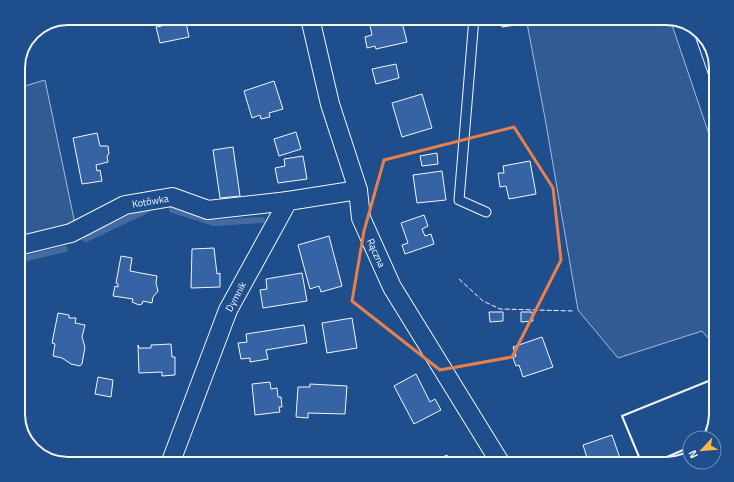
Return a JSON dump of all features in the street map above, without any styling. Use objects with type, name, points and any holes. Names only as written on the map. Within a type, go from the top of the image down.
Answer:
[{"type":"street","name":"Rączna","points":[[312,25],[330,104],[358,190],[361,218],[392,286],[497,457]]},
{"type":"street","points":[[288,201],[358,190]]},
{"type":"street","name":"Kotówka","points":[[25,244],[71,233],[125,205],[172,197],[208,210],[288,201]]},
{"type":"street","name":"Dymnik","points":[[173,457],[228,310],[288,201]]},
{"type":"lane","points":[[473,25],[459,200],[486,212]]},
{"type":"highlighted area","points":[[514,127],[553,188],[561,260],[512,357],[440,370],[352,301],[364,231],[384,160]]},
{"type":"shaded area","points":[[527,25],[672,25],[709,134],[709,339],[702,331],[618,358],[578,310]]},
{"type":"shaded area","points":[[45,80],[75,224],[25,240],[25,86]]},
{"type":"building","points":[[186,25],[189,37],[160,43],[156,27]]},
{"type":"building","points":[[370,25],[403,25],[407,42],[376,49],[375,46],[367,48],[365,37],[372,35]]},
{"type":"building","points":[[502,25],[515,25],[502,27]]},
{"type":"building","points":[[396,64],[399,78],[376,84],[372,69]]},
{"type":"building","points":[[274,81],[283,109],[269,113],[270,117],[261,119],[260,115],[252,118],[244,91]]},
{"type":"building","points":[[422,94],[432,128],[402,137],[392,103]]},
{"type":"building","points":[[296,132],[301,149],[279,156],[274,139]]},
{"type":"building","points":[[97,133],[100,146],[108,146],[108,162],[96,165],[97,171],[100,170],[102,181],[82,184],[73,138]]},
{"type":"building","points":[[233,147],[240,196],[220,198],[213,150]]},
{"type":"building","points":[[437,153],[438,164],[422,166],[420,156]]},
{"type":"building","points":[[303,156],[307,179],[278,183],[275,168],[285,166],[284,159]]},
{"type":"building","points":[[530,161],[536,194],[509,199],[506,186],[500,187],[498,173],[504,173],[503,166]]},
{"type":"building","points":[[442,171],[446,200],[417,203],[413,175]]},
{"type":"building","points":[[424,215],[428,226],[422,229],[425,236],[431,234],[434,244],[405,254],[402,245],[408,243],[401,223]]},
{"type":"building","points":[[329,236],[342,286],[321,292],[319,286],[310,289],[298,245]]},
{"type":"building","points":[[214,248],[217,274],[220,273],[220,287],[191,288],[192,249]]},
{"type":"building","points":[[121,256],[132,258],[130,271],[157,276],[156,283],[158,291],[153,297],[152,303],[143,301],[142,304],[139,305],[132,302],[133,299],[113,296],[115,286],[118,287],[118,284],[116,283]]},
{"type":"building","points":[[302,273],[307,301],[263,308],[260,290],[267,289],[266,279]]},
{"type":"building","points":[[489,312],[503,312],[503,321],[490,322]]},
{"type":"building","points":[[521,312],[532,312],[533,321],[521,322]]},
{"type":"building","points":[[58,313],[69,315],[69,318],[76,318],[75,323],[85,325],[82,337],[85,347],[82,364],[80,366],[71,364],[62,358],[53,356],[55,344],[52,343]]},
{"type":"building","points":[[352,318],[357,348],[327,353],[322,323]]},
{"type":"building","points":[[304,325],[307,343],[266,350],[268,359],[250,362],[250,358],[241,359],[238,343],[247,342],[246,334]]},
{"type":"building","points":[[542,337],[553,367],[523,377],[519,365],[516,366],[513,358],[516,356],[513,347]]},
{"type":"building","points":[[171,344],[172,357],[175,357],[175,375],[162,376],[162,372],[139,373],[138,345],[139,348],[151,348],[151,345]]},
{"type":"building","points":[[416,374],[430,402],[435,399],[441,410],[414,424],[394,386]]},
{"type":"building","points":[[98,377],[113,380],[111,397],[95,394]]},
{"type":"building","points":[[270,382],[271,389],[277,388],[278,397],[281,397],[282,407],[279,407],[280,412],[255,415],[252,384]]},
{"type":"building","points":[[310,384],[347,386],[345,414],[308,413],[308,418],[296,417],[298,387],[310,387]]},
{"type":"building","points":[[612,435],[620,457],[587,457],[583,445]]},
{"type":"waterway","points":[[86,239],[147,210]]},
{"type":"waterway","points":[[172,210],[214,223],[262,220]]},
{"type":"waterway","points":[[25,258],[65,249]]},
{"type":"fence","points":[[459,279],[483,301],[500,309],[573,311]]},
{"type":"wall","points":[[639,457],[622,416],[709,381]]},
{"type":"wall","points":[[667,457],[682,450]]}]
